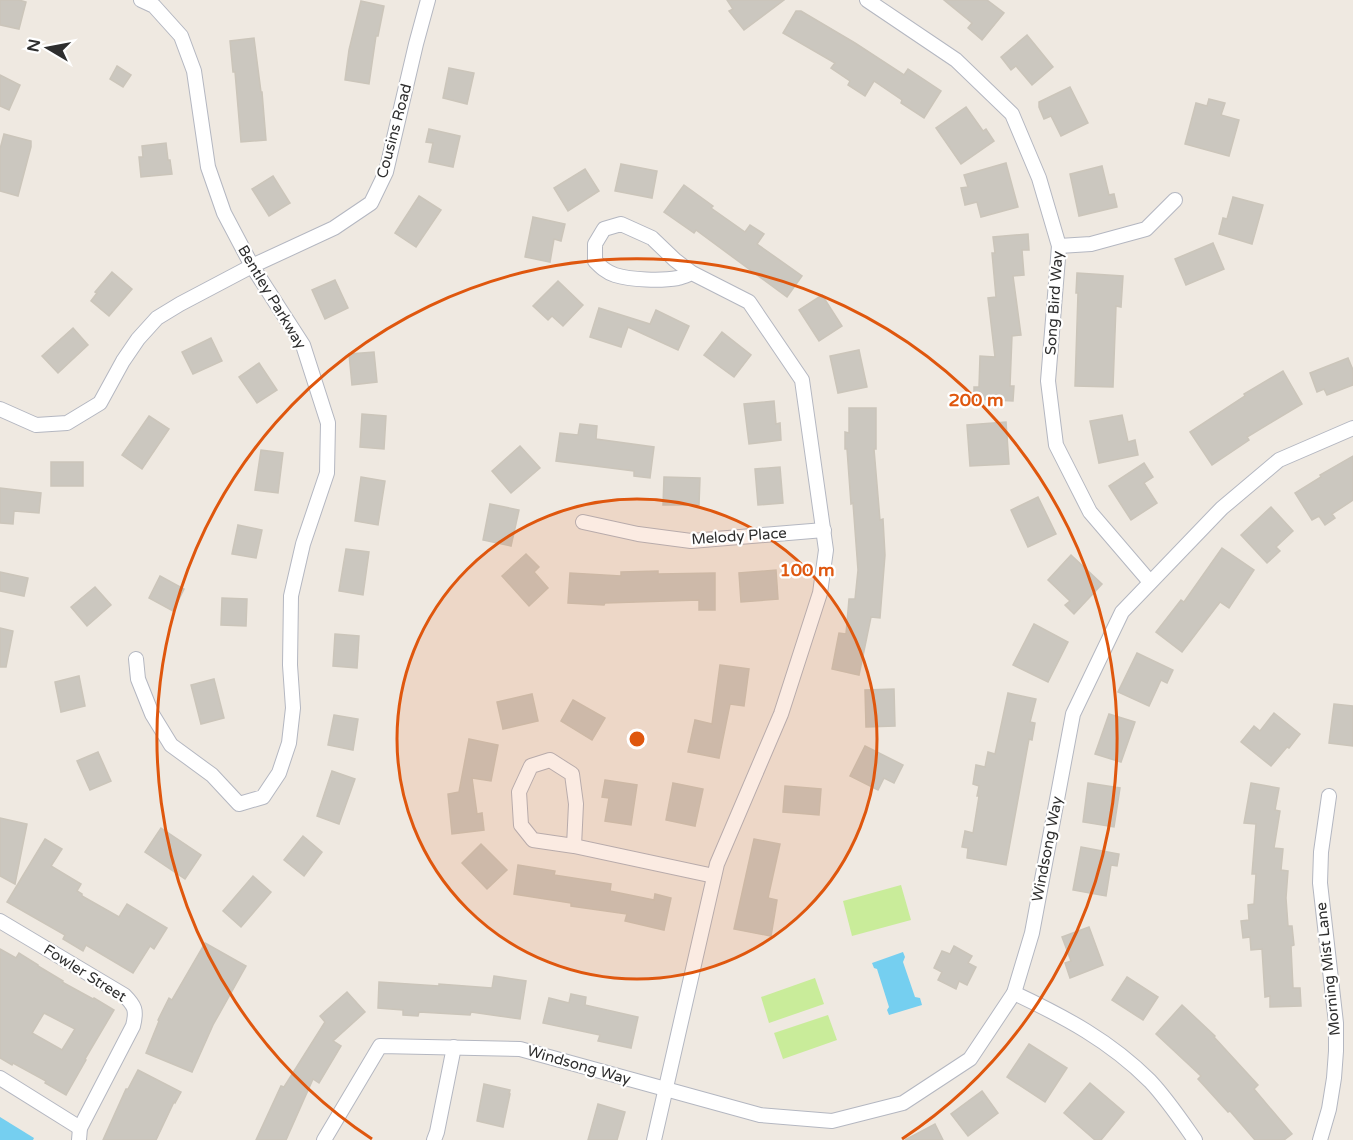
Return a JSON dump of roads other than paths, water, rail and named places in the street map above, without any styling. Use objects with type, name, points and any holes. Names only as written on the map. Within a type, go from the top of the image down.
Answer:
[{"type":"street","name":"Bentley Parkway","points":[[136,659],[138,679],[152,714],[171,745],[212,775],[239,804],[263,797],[279,773],[289,743],[293,708],[290,665],[291,596],[303,544],[327,473],[328,423],[303,345],[252,266],[224,213],[208,167],[194,71],[181,36],[154,6],[141,0]]},
{"type":"street","name":"Cousins Road","points":[[0,409],[36,424],[67,423],[100,403],[133,346],[157,318],[252,266],[334,228],[371,203],[386,172],[428,0]]},
{"type":"street","name":"Song Bird Way","points":[[867,0],[956,60],[1012,114],[1039,178],[1059,246],[1048,381],[1056,445],[1090,512],[1150,582]]},
{"type":"street","points":[[1059,246],[1091,244],[1146,229],[1174,200]]},
{"type":"street","points":[[654,1140],[717,864],[781,714],[820,593],[826,550],[802,380],[749,302],[692,273],[652,238],[621,224],[604,229],[595,244],[595,261],[604,270],[615,275],[663,279],[680,278],[692,273]]},
{"type":"street","name":"Windsong Way","points":[[328,1139],[380,1046],[520,1049],[760,1115],[832,1120],[903,1103],[970,1059],[1014,993],[1032,933],[1072,714],[1122,612],[1222,508],[1279,460],[1353,428]]},
{"type":"street","name":"Melody Place","points":[[583,522],[638,534],[691,541],[824,530]]},
{"type":"street","points":[[574,846],[576,804],[572,774],[550,760],[531,766],[519,792],[521,825],[533,840],[574,846],[714,876]]},
{"type":"street","name":"Morning Mist Lane","points":[[1320,1140],[1329,1109],[1336,1052],[1336,1023],[1320,883],[1321,852],[1329,796]]},
{"type":"street","name":"Fowler Street","points":[[0,921],[124,995],[133,1003],[136,1014],[133,1026],[80,1134]]},
{"type":"street","points":[[1014,993],[1073,1022],[1102,1041],[1150,1081],[1196,1140]]},
{"type":"street","points":[[434,1140],[454,1047]]},
{"type":"street","points":[[0,1078],[80,1134]]},
{"type":"water","points":[[903,952],[905,957],[903,962],[915,997],[920,998],[922,1005],[889,1015],[887,1010],[889,1007],[877,969],[872,963]]},
{"type":"water","points":[[0,1117],[34,1138],[33,1140],[0,1140]]}]
